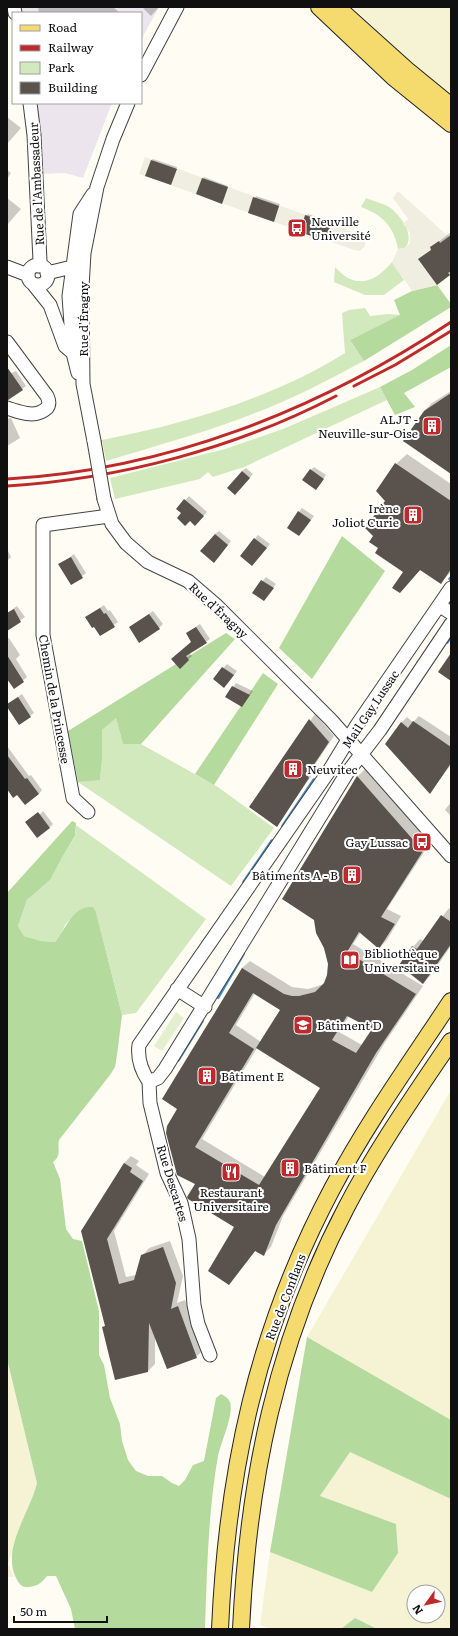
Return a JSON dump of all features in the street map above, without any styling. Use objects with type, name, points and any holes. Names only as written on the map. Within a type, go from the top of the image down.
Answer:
[{"type":"main road","points":[[319,7],[393,77],[451,124]]},
{"type":"main road","points":[[337,7],[402,66],[451,106]]},
{"type":"main road","name":"Rue de Conflans","points":[[220,1629],[225,1542],[236,1464],[252,1393],[274,1322],[301,1252],[332,1189],[374,1118],[451,1001]]},
{"type":"main road","name":"Rue de Conflans","points":[[242,1629],[245,1557],[257,1469],[275,1390],[297,1320],[325,1252],[357,1188],[395,1124],[451,1041]]},
{"type":"street","points":[[142,73],[177,7]]},
{"type":"street","name":"Rue de l'Ambassadeur","points":[[30,104],[36,157],[40,260],[43,269]]},
{"type":"street","name":"Rue d'Éragny","points":[[128,104],[113,139],[98,187],[84,253],[83,384],[108,516],[126,543],[140,556],[188,581],[217,606],[331,720],[451,856]]},
{"type":"street","name":"Rue d'Éragny","points":[[73,353],[70,320],[72,267],[80,214],[98,187]]},
{"type":"street","points":[[7,267],[31,280],[44,283],[47,278],[43,269]]},
{"type":"street","points":[[83,307],[78,304],[76,272],[72,267],[43,269],[32,267],[31,280],[50,305],[65,346],[73,353],[78,374],[83,384]]},
{"type":"street","points":[[7,342],[47,396],[49,402],[44,410],[33,414],[7,408]]},
{"type":"street","name":"Chemin de la Princesse","points":[[88,812],[73,798],[43,635],[43,525],[108,516]]},
{"type":"street","name":"Mail Gay Lussac","points":[[451,588],[329,771],[139,1045],[138,1054],[142,1073],[149,1082],[158,1078],[205,1007],[343,780],[451,624]]},
{"type":"street","points":[[440,606],[451,613]]},
{"type":"street","points":[[177,989],[205,1007]]},
{"type":"street","name":"Rue Descartes","points":[[149,1082],[150,1103],[167,1173],[181,1203],[189,1239],[194,1305],[198,1324],[210,1355]]},
{"type":"shaded area","points":[[13,7],[159,7],[142,38],[142,12],[14,12]]},
{"type":"shaded area","points":[[352,7],[451,7],[451,98]]},
{"type":"shaded area","points":[[28,104],[112,104],[83,178],[65,173],[39,174]]},
{"type":"shaded area","points":[[145,157],[359,234],[365,239],[365,246],[360,251],[354,250],[139,174]]},
{"type":"shaded area","points":[[398,191],[449,237],[430,248],[433,252],[438,280],[437,285],[412,291],[392,262],[398,249],[405,248],[410,243],[410,233],[403,224],[408,219],[393,198]]},
{"type":"shaded area","points":[[451,1090],[451,1420],[307,1337]]},
{"type":"shaded area","points":[[7,1359],[37,1483],[34,1496],[8,1564],[14,1577],[7,1577]]},
{"type":"shaded area","points":[[350,1451],[451,1499],[451,1629],[377,1629],[355,1618],[341,1629],[271,1629],[260,1625],[270,1552],[372,1592],[396,1524],[320,1497]]},
{"type":"green space","points":[[366,198],[389,207],[404,223],[409,238],[405,248],[398,249],[394,234],[381,218],[369,210],[361,207]]},
{"type":"green space","points":[[392,262],[404,280],[384,295],[365,295],[334,282],[335,267],[348,278],[363,281],[379,275]]},
{"type":"green space","points":[[437,285],[451,304],[451,307],[364,361],[350,340],[400,315],[394,300],[412,291]]},
{"type":"green space","points":[[365,308],[370,316],[388,314],[401,315],[350,340],[364,361],[303,392],[261,411],[195,434],[106,461],[102,440],[165,426],[228,407],[288,383],[345,353],[342,313],[349,310]]},
{"type":"green space","points":[[451,345],[451,367],[404,393],[415,407],[395,415],[380,387],[412,370]]},
{"type":"green space","points":[[380,387],[387,400],[244,467],[213,477],[208,472],[200,479],[115,499],[110,478],[225,449],[283,429]]},
{"type":"green space","points":[[342,536],[385,571],[312,679],[279,648]]},
{"type":"green space","points":[[226,633],[235,639],[141,744],[123,744],[116,718],[102,730],[100,780],[78,782],[68,731]]},
{"type":"green space","points":[[263,673],[278,684],[214,785],[195,774]]},
{"type":"green space","points":[[116,717],[123,744],[141,744],[218,787],[274,828],[231,886],[78,782],[100,779],[102,760],[102,730]]},
{"type":"green space","points":[[72,821],[76,823],[75,836],[50,880],[27,900],[18,926],[24,936],[41,941],[55,942],[75,914],[86,907],[93,907],[96,912],[122,1015],[115,1067],[59,1140],[58,1154],[53,1162],[60,1179],[66,1229],[73,1239],[82,1241],[99,1311],[99,1355],[104,1365],[110,1398],[120,1424],[122,1441],[128,1460],[136,1471],[148,1476],[162,1476],[179,1486],[185,1480],[193,1465],[204,1461],[216,1398],[221,1394],[230,1402],[230,1414],[227,1429],[218,1456],[212,1499],[208,1542],[205,1629],[75,1629],[71,1609],[56,1576],[47,1576],[37,1585],[25,1587],[18,1582],[13,1568],[12,1556],[14,1544],[37,1483],[7,1359],[7,893]]},
{"type":"green space","points":[[76,825],[206,919],[136,1013],[122,1015],[96,912],[77,912],[65,925],[61,935],[55,942],[41,941],[24,936],[18,926],[27,900],[50,880],[59,860],[75,837]]},
{"type":"green space","points":[[176,1012],[184,1018],[162,1051],[154,1046]]},
{"type":"green space","points":[[307,1337],[451,1420],[451,1499],[350,1452],[320,1496],[396,1524],[398,1553],[372,1592],[270,1552]]},
{"type":"green space","points":[[355,1618],[377,1629],[341,1629]]},
{"type":"building","points":[[151,160],[177,169],[171,185],[145,176]]},
{"type":"building","points":[[202,178],[228,187],[222,204],[196,194]]},
{"type":"building","points":[[253,197],[279,206],[274,222],[248,213]]},
{"type":"building","points":[[305,215],[331,224],[325,241],[300,232]]},
{"type":"building","points":[[451,235],[451,271],[448,273],[450,275],[437,285],[418,259],[431,250],[430,247],[439,241],[440,243]]},
{"type":"building","points":[[7,367],[23,390],[8,400],[7,400]]},
{"type":"building","name":"ALJT - Neuville-sur-Oise","points":[[451,393],[451,474],[403,441],[424,411]]},
{"type":"building","name":"Irène Joliot Curie","points":[[395,463],[451,501],[451,569],[441,584],[420,570],[400,593],[392,588],[403,572],[375,553],[378,548],[369,542],[373,536],[365,528],[385,501],[376,491]]},
{"type":"building","points":[[310,469],[324,479],[316,490],[302,480]]},
{"type":"building","points":[[242,471],[250,478],[235,495],[227,488]]},
{"type":"building","points":[[184,499],[204,516],[195,526],[190,521],[185,526],[177,518],[181,513],[176,509]]},
{"type":"building","points":[[298,511],[311,520],[299,536],[287,528]]},
{"type":"building","points":[[215,534],[228,545],[214,563],[200,551]]},
{"type":"building","points":[[254,538],[267,548],[252,566],[240,556]]},
{"type":"building","points":[[71,557],[83,578],[71,585],[58,564]]},
{"type":"building","points":[[261,580],[274,588],[264,601],[252,593]]},
{"type":"building","points":[[100,608],[104,614],[106,613],[115,627],[100,636],[94,627],[92,628],[85,617]]},
{"type":"building","points":[[14,609],[21,622],[7,631],[7,613]]},
{"type":"building","points":[[149,614],[160,629],[139,643],[129,627]]},
{"type":"building","points":[[196,627],[207,643],[186,656],[189,660],[180,669],[171,659],[191,642],[186,633]]},
{"type":"building","points":[[451,653],[451,681],[438,672]]},
{"type":"building","points":[[7,655],[24,682],[14,689],[7,679]]},
{"type":"building","points":[[222,667],[234,675],[224,688],[213,679]]},
{"type":"building","points":[[232,686],[250,695],[242,707],[225,697]]},
{"type":"building","points":[[18,697],[31,717],[19,725],[7,707],[7,704]]},
{"type":"building","name":"Neuvitec","points":[[309,719],[329,742],[307,775],[309,778],[277,827],[249,807]]},
{"type":"building","points":[[413,721],[451,747],[451,763],[430,794],[385,744],[401,722],[408,728]]},
{"type":"building","points":[[7,755],[25,779],[27,778],[39,794],[25,805],[17,795],[13,798],[7,789]]},
{"type":"building","points":[[357,776],[423,851],[381,917],[395,924],[379,949],[359,932],[347,952],[416,994],[376,1053],[276,1225],[264,1256],[255,1251],[229,1285],[208,1271],[234,1227],[188,1199],[187,1197],[195,1184],[177,1175],[166,1133],[167,1126],[177,1109],[162,1099],[242,968],[284,994],[292,996],[315,992],[324,983],[327,975],[328,964],[324,948],[316,933],[314,920],[282,899]],"holes":[[[253,993],[280,1010],[256,1048],[320,1088],[259,1185],[195,1147],[254,1049],[229,1033]],[[347,1016],[372,1029],[356,1053],[332,1040]]]},
{"type":"building","points":[[38,812],[50,828],[37,838],[25,822]]},
{"type":"building","points":[[441,915],[451,922],[451,944],[423,984],[399,965],[412,946],[417,949]]},
{"type":"building","points":[[124,1163],[132,1168],[130,1172],[143,1181],[107,1239],[119,1284],[134,1280],[141,1255],[163,1247],[176,1283],[171,1309],[178,1306],[197,1358],[167,1369],[149,1323],[148,1372],[115,1380],[102,1327],[105,1326],[81,1231]]},
{"type":"waterway","points":[[447,642],[451,636]]},
{"type":"waterway","points":[[283,826],[314,780]]},
{"type":"waterway","points":[[244,882],[272,841]]},
{"type":"waterway","points":[[218,997],[243,954]]},
{"type":"waterway","points":[[178,1060],[202,1021]]},
{"type":"railway","points":[[7,479],[66,473],[125,463],[183,449],[239,430],[294,408],[348,382],[401,354],[451,322]]},
{"type":"railway","points":[[354,386],[395,365],[451,331]]},
{"type":"railway","points":[[7,486],[92,476],[176,458],[258,431],[298,415],[336,396]]},
{"type":"place","name":"Neuville Université","points":[[297,228]]},
{"type":"place","name":"ALJT - Neuville-sur-Oise","points":[[432,426]]},
{"type":"place","name":"Irène Joliot Curie","points":[[413,515]]},
{"type":"place","name":"Neuvitec","points":[[293,769]]},
{"type":"place","name":"Gay Lussac","points":[[422,842]]},
{"type":"place","name":"Bâtiments A - B","points":[[352,875]]},
{"type":"place","name":"Bibliothèque Universitaire","points":[[350,960]]},
{"type":"place","name":"Bâtiment D","points":[[303,1025]]},
{"type":"place","name":"Bâtiment E","points":[[207,1076]]},
{"type":"place","name":"Bâtiment F","points":[[290,1168]]},
{"type":"place","name":"Restaurant Universitaire","points":[[231,1172]]}]
